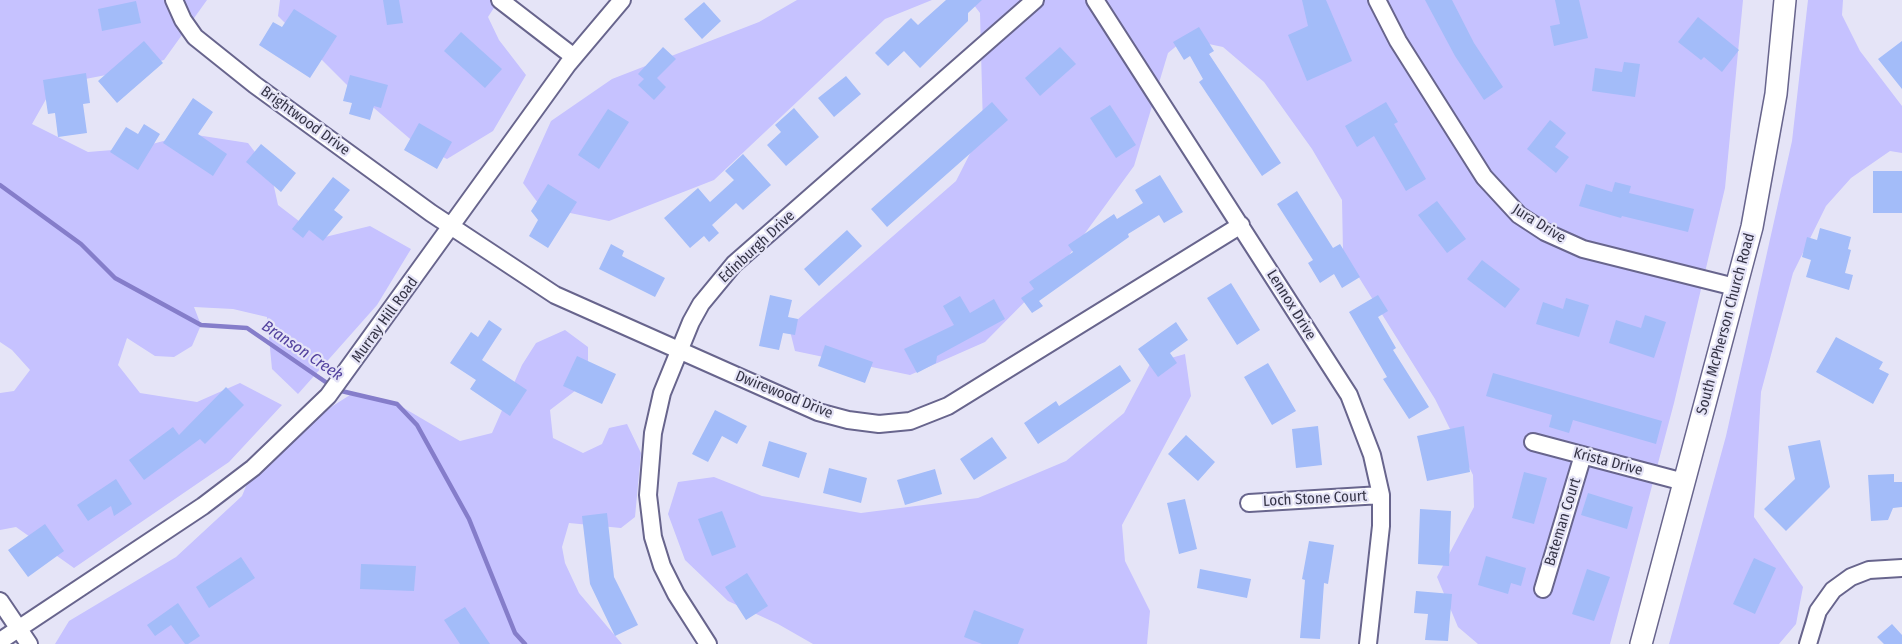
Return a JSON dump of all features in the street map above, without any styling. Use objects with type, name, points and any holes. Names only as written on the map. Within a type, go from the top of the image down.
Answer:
[{"type":"main road","name":"South McPherson Church Road","points":[[1641,644],[1767,156],[1776,94],[1785,0]]},
{"type":"street","name":"Brightwood Drive","points":[[174,0],[183,20],[202,44],[452,227]]},
{"type":"street","points":[[500,0],[574,57]]},
{"type":"street","name":"Murray Hill Road","points":[[0,641],[203,506],[253,468],[299,426],[348,372],[574,57],[622,0]]},
{"type":"street","name":"Edinburgh Drive","points":[[708,644],[676,594],[662,566],[650,516],[649,464],[662,393],[678,350],[701,304],[734,264],[1035,0]]},
{"type":"street","name":"Lennox Drive","points":[[1095,0],[1349,395],[1372,454],[1381,495],[1381,526],[1368,644]]},
{"type":"street","name":"Jura Drive","points":[[1377,0],[1398,41],[1484,177],[1519,215],[1545,232],[1583,249],[1735,287]]},
{"type":"street","name":"Dwirewood Drive","points":[[452,227],[555,295],[818,412],[879,424],[910,421],[948,406],[1240,225]]},
{"type":"street","name":"Krista Drive","points":[[1533,442],[1684,482]]},
{"type":"street","name":"Bateman Court","points":[[1543,589],[1583,455]]},
{"type":"street","name":"Loch Stone Court","points":[[1249,503],[1381,495]]},
{"type":"street","points":[[1808,644],[1818,612],[1833,590],[1851,577],[1869,570],[1902,568]]},
{"type":"street","points":[[0,602],[29,644]]},
{"type":"shaded area","points":[[0,0],[207,0],[164,60],[127,71],[54,85],[32,124],[88,152],[137,148],[190,134],[248,143],[271,173],[278,205],[321,238],[370,226],[411,249],[377,305],[298,394],[272,369],[267,317],[233,309],[194,307],[201,325],[192,346],[174,357],[155,356],[127,338],[118,365],[140,393],[197,402],[240,383],[282,405],[229,462],[74,568],[16,527],[0,530],[0,393],[14,391],[30,370],[12,350],[0,342]]},
{"type":"shaded area","points":[[280,0],[499,0],[488,17],[499,40],[526,75],[493,131],[447,159],[416,144],[346,84],[278,16]]},
{"type":"shaded area","points":[[797,0],[932,0],[885,19],[714,180],[609,221],[541,207],[523,183],[551,121],[612,79],[759,22]]},
{"type":"shaded area","points":[[970,0],[1743,0],[1725,188],[1674,403],[1610,644],[1478,644],[1458,627],[1437,577],[1474,507],[1473,475],[1435,399],[1343,252],[1342,200],[1312,149],[1264,82],[1223,47],[1185,39],[1168,53],[1134,166],[1064,262],[985,342],[910,375],[795,351],[789,327],[956,181],[983,128],[980,13]]},
{"type":"shaded area","points":[[1808,0],[1843,0],[1842,15],[1860,51],[1902,106],[1902,153],[1890,151],[1851,178],[1826,206],[1793,273],[1761,392],[1754,517],[1803,587],[1796,624],[1779,644],[1669,644],[1726,436],[1792,141]]},
{"type":"shaded area","points":[[565,330],[588,347],[588,381],[550,410],[553,438],[583,453],[602,444],[609,428],[627,424],[641,453],[635,517],[621,528],[569,523],[562,547],[565,563],[579,593],[622,644],[55,644],[69,621],[176,557],[242,496],[253,469],[271,445],[350,395],[397,404],[460,441],[492,433],[522,365],[536,343]]},
{"type":"shaded area","points":[[1185,354],[1191,396],[1122,525],[1125,561],[1150,611],[1147,644],[813,644],[778,624],[728,601],[685,560],[668,514],[678,482],[714,477],[762,496],[861,513],[978,498],[1066,461],[1124,413],[1150,364]]},
{"type":"building","points":[[383,0],[399,0],[403,23],[387,25]]},
{"type":"building","points":[[946,0],[982,0],[968,13],[968,21],[920,68],[904,51],[888,66],[875,53],[911,18],[918,25]]},
{"type":"building","points":[[1302,0],[1326,0],[1352,61],[1307,81],[1288,35],[1308,26]]},
{"type":"building","points":[[1425,0],[1452,0],[1474,43],[1503,87],[1484,100],[1455,56]]},
{"type":"building","points":[[1555,0],[1579,0],[1588,38],[1554,46],[1550,26],[1560,24]]},
{"type":"building","points":[[136,1],[141,23],[102,31],[98,9]]},
{"type":"building","points":[[704,2],[721,21],[702,39],[684,19]]},
{"type":"building","points":[[294,9],[337,36],[310,78],[259,45],[273,22],[282,27]]},
{"type":"building","points":[[1698,17],[1739,50],[1722,72],[1704,57],[1701,60],[1678,42]]},
{"type":"building","points":[[1199,27],[1214,51],[1209,54],[1281,163],[1262,176],[1199,82],[1203,79],[1190,56],[1184,60],[1173,42]]},
{"type":"building","points":[[461,32],[502,69],[485,88],[444,51]]},
{"type":"building","points":[[144,41],[163,63],[117,103],[98,81]]},
{"type":"building","points":[[1902,41],[1902,89],[1878,59]]},
{"type":"building","points":[[663,47],[676,59],[657,78],[666,87],[654,100],[638,85],[644,79],[638,74]]},
{"type":"building","points":[[1060,47],[1076,64],[1040,96],[1025,78]]},
{"type":"building","points":[[1624,62],[1640,64],[1635,97],[1592,91],[1595,68],[1622,72]]},
{"type":"building","points":[[86,73],[90,103],[83,104],[87,133],[58,137],[55,113],[48,114],[43,80]]},
{"type":"building","points":[[350,75],[388,85],[381,108],[374,106],[370,120],[349,114],[352,103],[343,101]]},
{"type":"building","points":[[846,76],[861,94],[834,117],[818,98]]},
{"type":"building","points":[[193,98],[213,112],[198,134],[227,154],[213,176],[163,143]]},
{"type":"building","points":[[992,102],[1008,120],[887,227],[871,209]]},
{"type":"building","points":[[1386,102],[1398,122],[1394,124],[1426,179],[1406,191],[1374,136],[1357,147],[1345,126]]},
{"type":"building","points":[[1110,105],[1136,145],[1116,158],[1090,118]]},
{"type":"building","points":[[794,108],[819,137],[786,166],[767,145],[781,132],[775,125]]},
{"type":"building","points":[[608,109],[629,122],[599,169],[578,155]]},
{"type":"building","points":[[1550,120],[1566,133],[1555,147],[1569,157],[1556,173],[1527,149]]},
{"type":"building","points":[[419,123],[452,142],[437,169],[404,150]]},
{"type":"building","points":[[144,124],[160,134],[138,170],[110,152],[126,127],[138,134]]},
{"type":"building","points":[[261,144],[296,173],[281,192],[246,162]]},
{"type":"building","points":[[743,154],[771,185],[743,210],[736,203],[712,225],[719,233],[709,242],[704,236],[690,248],[664,218],[698,188],[710,202],[734,180],[725,171]]},
{"type":"building","points":[[1873,171],[1902,171],[1902,213],[1873,213]]},
{"type":"building","points":[[1160,175],[1183,212],[1164,223],[1159,215],[1128,234],[1129,237],[1039,301],[1043,306],[1032,313],[1021,298],[1034,289],[1029,282],[1073,252],[1068,245],[1114,214],[1117,219],[1143,203],[1135,190]]},
{"type":"building","points":[[333,177],[350,190],[334,210],[343,217],[323,241],[309,230],[303,238],[292,229]]},
{"type":"building","points":[[1615,182],[1631,186],[1629,193],[1694,209],[1688,232],[1622,216],[1621,218],[1579,206],[1586,184],[1612,192]]},
{"type":"building","points":[[548,184],[577,202],[548,248],[529,236],[538,220],[531,211]]},
{"type":"building","points":[[1297,191],[1333,248],[1340,244],[1360,277],[1342,288],[1334,274],[1320,283],[1308,263],[1313,260],[1277,204]]},
{"type":"building","points":[[1437,201],[1466,239],[1447,253],[1418,215]]},
{"type":"building","points":[[1820,228],[1851,237],[1848,249],[1851,250],[1845,273],[1853,275],[1849,290],[1806,277],[1811,260],[1802,257],[1807,237],[1817,240]]},
{"type":"building","points":[[847,230],[862,246],[819,286],[804,269]]},
{"type":"building","points":[[611,244],[624,251],[622,256],[665,278],[655,297],[599,269]]},
{"type":"building","points":[[1482,260],[1520,289],[1505,308],[1467,279]]},
{"type":"building","points":[[1231,283],[1260,330],[1237,345],[1207,298]]},
{"type":"building","points":[[770,295],[792,300],[788,317],[798,319],[795,335],[783,333],[779,350],[759,346]]},
{"type":"building","points":[[1378,295],[1388,311],[1378,317],[1396,348],[1393,350],[1429,407],[1409,419],[1383,379],[1387,377],[1349,312]]},
{"type":"building","points":[[960,296],[970,313],[994,299],[1005,319],[937,356],[936,363],[917,373],[904,349],[954,325],[943,306]]},
{"type":"building","points":[[1566,298],[1589,305],[1579,337],[1536,324],[1543,302],[1563,309]]},
{"type":"building","points":[[1645,315],[1666,322],[1654,358],[1609,343],[1616,320],[1641,328]]},
{"type":"building","points":[[489,320],[502,329],[482,360],[527,390],[510,416],[470,389],[476,380],[450,363],[471,332],[478,337]]},
{"type":"building","points":[[1176,322],[1188,340],[1170,353],[1177,363],[1158,377],[1138,349]]},
{"type":"building","points":[[1836,337],[1883,362],[1879,369],[1889,374],[1873,404],[1816,372]]},
{"type":"building","points":[[825,345],[873,362],[865,383],[818,366]]},
{"type":"building","points":[[577,356],[616,374],[602,404],[563,386]]},
{"type":"building","points":[[1268,363],[1296,411],[1272,425],[1244,377]]},
{"type":"building","points":[[1120,365],[1131,381],[1038,444],[1024,423],[1056,401],[1059,406]]},
{"type":"building","points":[[1493,373],[1662,421],[1656,444],[1573,420],[1569,433],[1549,427],[1552,415],[1486,396]]},
{"type":"building","points":[[226,387],[244,405],[205,444],[200,439],[144,480],[129,460],[173,427],[179,435]]},
{"type":"building","points":[[715,410],[747,426],[737,444],[722,436],[708,462],[692,454]]},
{"type":"building","points":[[1318,426],[1322,465],[1296,468],[1292,429]]},
{"type":"building","points":[[1464,426],[1470,472],[1427,481],[1417,436]]},
{"type":"building","points":[[1186,435],[1215,462],[1198,481],[1168,454]]},
{"type":"building","points":[[992,437],[1007,458],[974,480],[960,459]]},
{"type":"building","points":[[1820,440],[1830,487],[1786,531],[1764,509],[1795,479],[1788,446]]},
{"type":"building","points":[[769,441],[807,453],[799,478],[762,466]]},
{"type":"building","points":[[829,468],[867,478],[861,503],[823,493]]},
{"type":"building","points":[[935,469],[942,494],[905,505],[897,480]]},
{"type":"building","points":[[1524,472],[1547,478],[1534,524],[1512,518]]},
{"type":"building","points":[[1894,474],[1894,482],[1902,482],[1902,507],[1893,508],[1888,520],[1871,521],[1868,475]]},
{"type":"building","points":[[116,479],[132,504],[114,516],[111,506],[88,521],[77,505]]},
{"type":"building","points":[[1588,493],[1633,507],[1627,529],[1581,515]]},
{"type":"building","points":[[1185,499],[1197,549],[1179,554],[1167,503]]},
{"type":"building","points":[[1420,509],[1451,511],[1449,566],[1418,564]]},
{"type":"building","points":[[722,511],[736,547],[712,556],[698,519]]},
{"type":"building","points":[[607,513],[614,577],[638,625],[615,636],[590,584],[582,516]]},
{"type":"building","points":[[45,524],[64,551],[28,577],[8,550]]},
{"type":"building","points":[[1309,541],[1334,545],[1328,584],[1324,583],[1320,639],[1300,638],[1305,580],[1302,579]]},
{"type":"building","points":[[1486,556],[1526,568],[1521,586],[1511,583],[1508,594],[1478,585]]},
{"type":"building","points":[[241,557],[255,578],[209,608],[196,587]]},
{"type":"building","points":[[1754,558],[1776,568],[1755,614],[1733,604]]},
{"type":"building","points":[[361,564],[416,566],[414,591],[360,589]]},
{"type":"building","points":[[1200,569],[1251,579],[1247,598],[1197,588]]},
{"type":"building","points":[[1587,569],[1610,577],[1594,621],[1572,614]]},
{"type":"building","points":[[747,573],[768,606],[746,620],[725,587]]},
{"type":"building","points":[[1416,591],[1452,594],[1448,641],[1425,640],[1428,614],[1414,613]]},
{"type":"building","points":[[178,603],[200,636],[188,644],[185,644],[171,625],[155,636],[147,625]]},
{"type":"building","points":[[465,607],[490,644],[460,644],[444,620]]},
{"type":"building","points":[[974,610],[1024,629],[1018,644],[982,644],[964,637]]},
{"type":"building","points":[[1892,624],[1902,635],[1902,644],[1884,644],[1877,637]]},
{"type":"waterway","name":"Branson Creek","points":[[0,185],[81,244],[115,278],[201,325],[247,328],[330,385]]},
{"type":"waterway","name":"Branson Creek","points":[[337,390],[397,404],[417,425],[469,519],[515,633],[525,644]]}]
